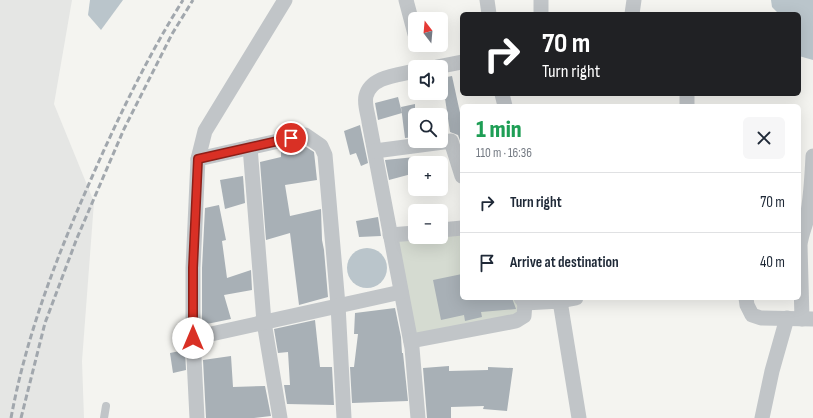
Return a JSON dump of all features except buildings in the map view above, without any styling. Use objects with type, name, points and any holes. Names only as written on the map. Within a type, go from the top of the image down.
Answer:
[{"type":"street","points":[[197,418],[193,338],[193,268],[198,159],[205,131],[285,0]]},
{"type":"street","points":[[406,0],[409,12]]},
{"type":"street","points":[[487,0],[489,12]]},
{"type":"street","points":[[541,0],[541,12]]},
{"type":"street","points":[[632,12],[634,0]]},
{"type":"street","points":[[448,65],[460,62]]},
{"type":"street","points":[[408,73],[378,81],[369,90],[366,97],[366,103],[411,341],[418,418]]},
{"type":"street","points":[[198,159],[305,135],[321,146],[325,155],[338,306],[344,418]]},
{"type":"street","points":[[375,151],[451,141],[460,170]]},
{"type":"street","points":[[250,147],[264,322],[280,418]]},
{"type":"street","points":[[801,235],[807,220],[811,195],[813,156]]},
{"type":"street","points":[[448,229],[460,228]]},
{"type":"street","points":[[390,235],[408,234]]},
{"type":"street","points":[[746,300],[752,315],[761,318],[807,319],[801,256]]},
{"type":"street","points":[[193,338],[401,292]]},
{"type":"street","points":[[411,341],[516,321],[524,316],[523,300],[560,300],[579,418]]},
{"type":"street","points":[[762,418],[772,371],[787,318]]},
{"type":"lane","points":[[104,418],[106,406]]},
{"type":"shaded area","points":[[0,0],[72,0],[54,104],[94,202],[82,361],[84,418],[0,418]]},
{"type":"shaded area","points":[[90,0],[123,0],[101,30],[88,15]]},
{"type":"shaded area","points":[[771,0],[813,0],[813,60],[801,57],[801,12],[777,12],[772,7]]},
{"type":"shaded area","points":[[460,231],[460,300],[518,300],[522,317],[413,336],[395,238],[408,238],[408,244],[448,244],[448,235]]},
{"type":"shaded area","points":[[371,248],[378,251],[384,257],[387,268],[386,276],[378,285],[371,288],[363,288],[356,285],[348,276],[347,264],[350,257],[359,249]]},
{"type":"railway","points":[[11,418],[17,388],[33,329],[64,242],[109,138],[156,45],[183,0]]},
{"type":"railway","points":[[21,418],[45,323],[77,238],[124,129],[172,34],[193,0]]},
{"type":"route","points":[[193,338],[193,268],[198,159],[291,138]]}]
